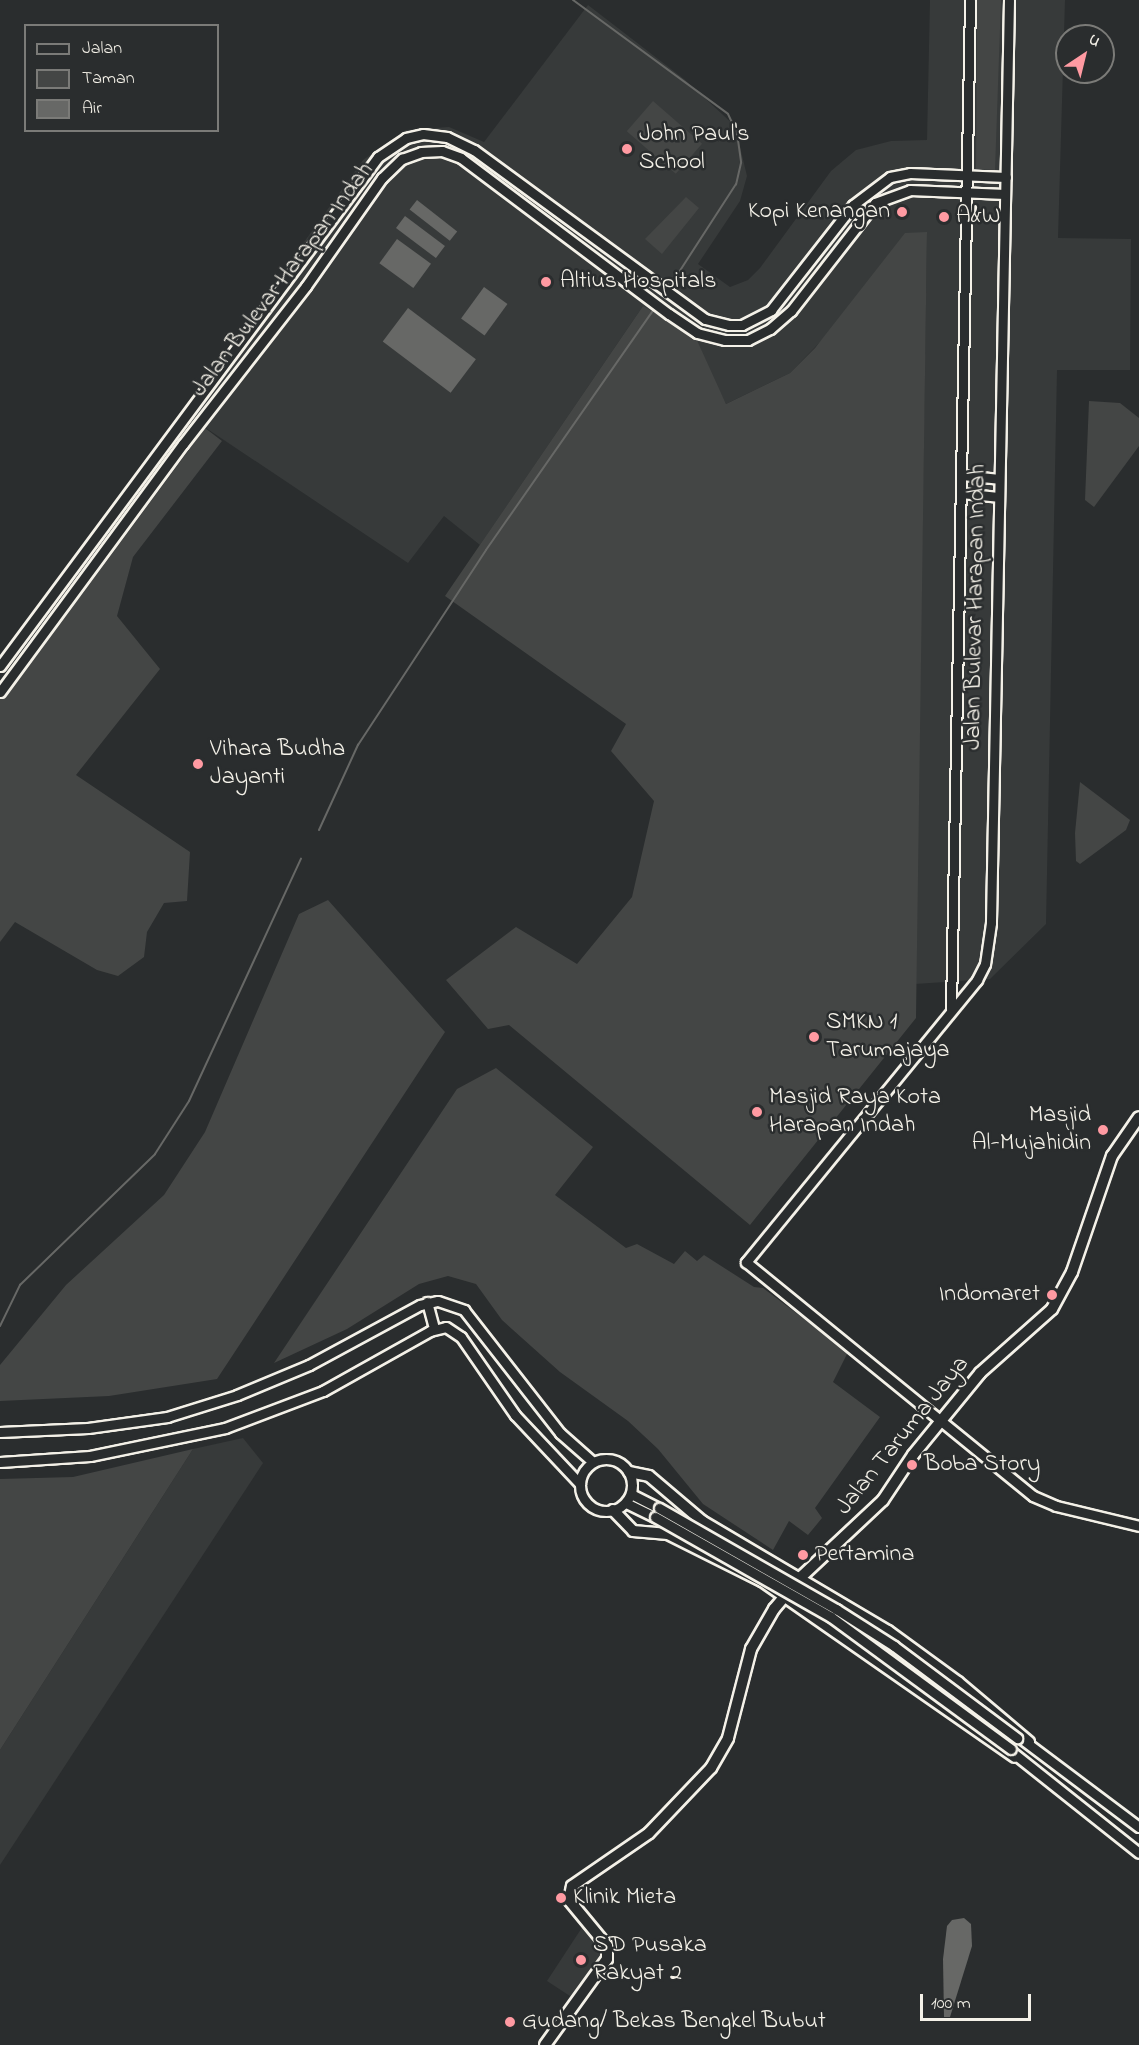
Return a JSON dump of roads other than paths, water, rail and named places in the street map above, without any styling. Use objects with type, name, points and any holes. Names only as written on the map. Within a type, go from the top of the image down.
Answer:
[{"type":"main road","name":"Jalan Taruma Jaya","points":[[545,2045],[607,1959],[609,1951],[569,1900],[570,1891],[591,1871],[649,1833],[721,1756],[751,1649],[783,1597],[801,1577],[883,1500],[940,1422],[990,1363],[1038,1325],[1062,1295],[1112,1156],[1139,1117]]},
{"type":"main road","points":[[629,1472],[649,1476],[702,1521],[801,1577],[932,1663],[1029,1742]]},
{"type":"main road","points":[[613,1510],[633,1531],[668,1534],[762,1581],[1013,1753]]},
{"type":"street","name":"Jalan Bulevar Harapan Indah","points":[[951,1009],[970,0]]},
{"type":"street","name":"Jalan Bulevar Harapan Indah","points":[[940,1422],[746,1262],[981,974],[991,923],[1009,0]]},
{"type":"street","name":"Jalan Bulevar Harapan Indah","points":[[0,666],[378,157],[406,138],[423,134],[447,137],[493,163],[678,300],[716,323],[742,325],[757,319],[783,297],[853,205],[873,187],[890,177],[910,174],[1006,177]]},
{"type":"street","name":"Jalan Bulevar Harapan Indah","points":[[0,692],[183,444],[306,286],[382,178],[402,159],[421,152],[442,152],[461,158],[669,314],[711,338],[748,340],[770,329],[791,311],[875,203],[910,190],[1005,194]]},
{"type":"street","points":[[484,174],[493,163]]},
{"type":"street","points":[[578,244],[586,232]]},
{"type":"street","points":[[962,476],[999,479]]},
{"type":"street","points":[[961,493],[998,497]]},
{"type":"street","points":[[427,1302],[434,1329]]},
{"type":"street","points":[[0,1431],[88,1428],[167,1417],[197,1408],[309,1365],[427,1302],[448,1302],[464,1310],[560,1433],[593,1462]]},
{"type":"street","points":[[0,1462],[90,1456],[225,1428],[323,1391],[434,1329],[453,1329],[515,1415],[580,1484],[590,1505],[613,1510],[628,1498],[629,1472],[618,1462],[606,1459],[593,1462],[586,1468],[580,1484]]},
{"type":"street","points":[[940,1422],[1040,1500],[1139,1526]]},
{"type":"street","points":[[628,1498],[767,1567],[865,1628],[1017,1738],[1029,1742],[1139,1827]]},
{"type":"street","points":[[657,1513],[831,1617],[1013,1753],[1139,1853]]},
{"type":"water","points":[[417,200],[457,231],[450,241],[410,209]]},
{"type":"water","points":[[405,216],[445,246],[436,258],[396,228]]},
{"type":"water","points":[[397,239],[431,264],[413,288],[379,263]]},
{"type":"water","points":[[484,287],[507,304],[485,336],[461,319]]},
{"type":"water","points":[[408,308],[476,359],[451,393],[383,342]]},
{"type":"water","points":[[964,1918],[971,1924],[972,1946],[950,2017],[944,2017],[943,1959],[947,1926],[952,1920]]},
{"type":"waterway","points":[[573,0],[728,114],[737,133],[741,163],[736,184],[668,289]]},
{"type":"waterway","points":[[319,830],[358,745],[486,550],[656,306]]},
{"type":"waterway","points":[[0,1326],[20,1285],[155,1154],[189,1101],[301,859]]},
{"type":"place","name":"John Paul's School","points":[[627,149]]},
{"type":"place","name":"Kopi Kenangan","points":[[902,212]]},
{"type":"place","name":"A&W","points":[[944,217]]},
{"type":"place","name":"Altius Hospitals","points":[[546,282]]},
{"type":"place","name":"Vihara Budha Jayanti","points":[[198,764]]},
{"type":"place","name":"SMKN 1 Tarumajaya","points":[[814,1037]]},
{"type":"place","name":"Masjid Raya Kota Harapan Indah","points":[[757,1112]]},
{"type":"place","name":"Masjid Al-Mujahidin","points":[[1103,1130]]},
{"type":"place","name":"Indomaret","points":[[1052,1295]]},
{"type":"place","name":"Boba Story","points":[[912,1465]]},
{"type":"place","name":"Pertamina","points":[[803,1555]]},
{"type":"place","name":"Klinik Mieta","points":[[561,1898]]},
{"type":"place","name":"SD Pusaka Rakyat 2","points":[[581,1960]]},
{"type":"place","name":"Gudang/ Bekas Bengkel Bubut","points":[[510,2022]]}]
